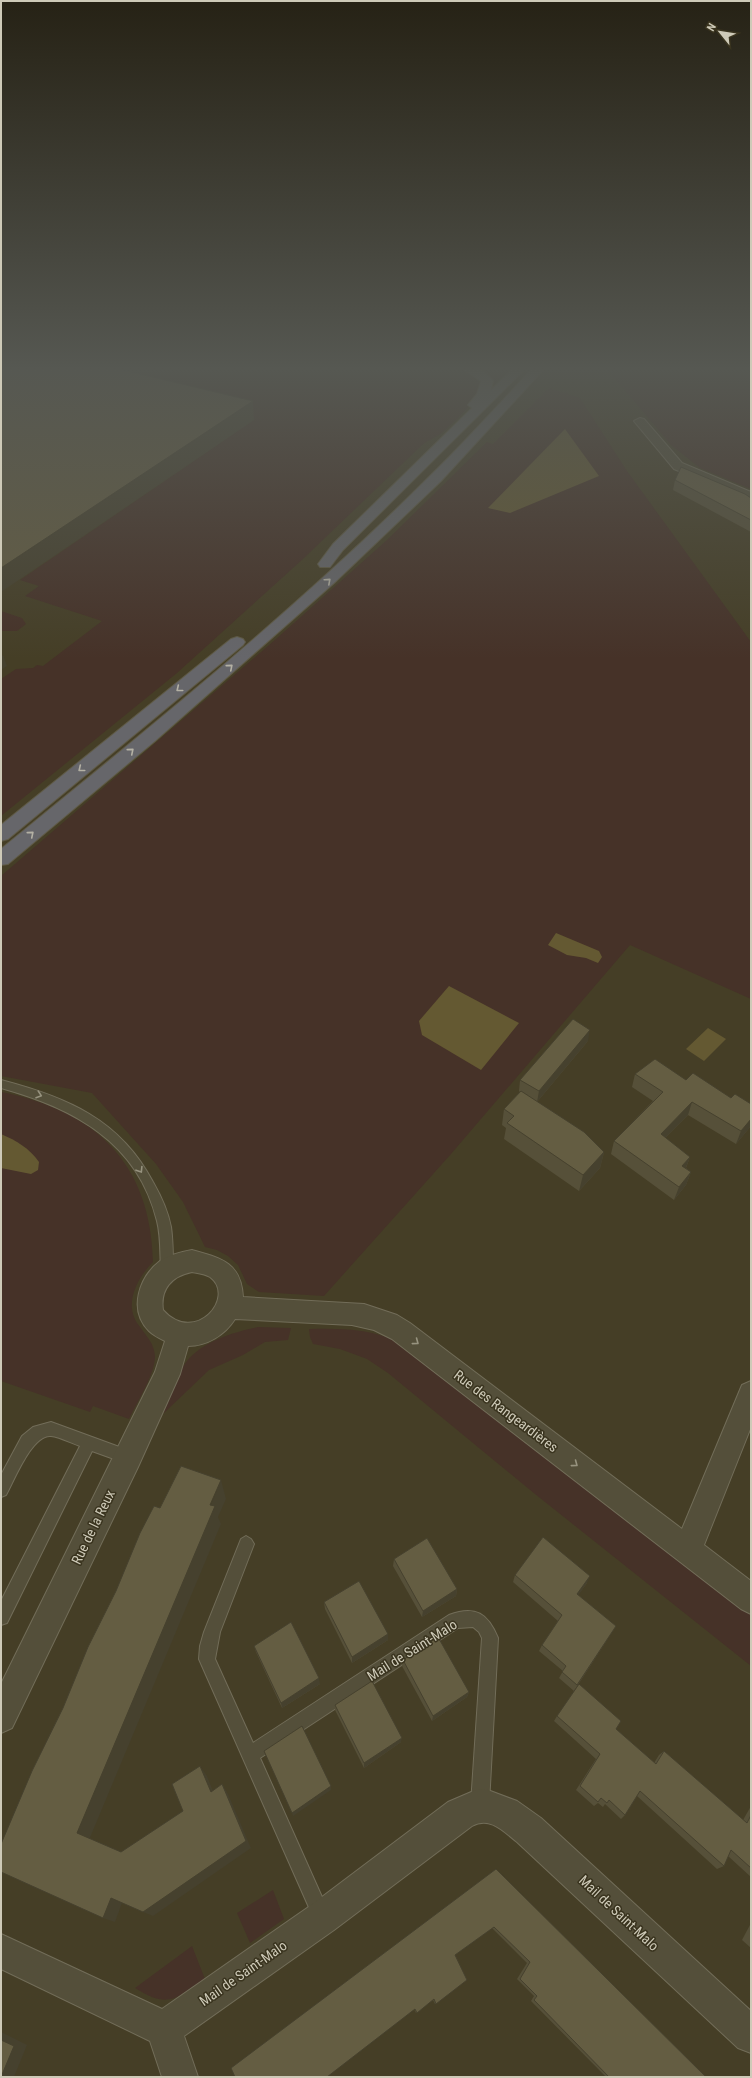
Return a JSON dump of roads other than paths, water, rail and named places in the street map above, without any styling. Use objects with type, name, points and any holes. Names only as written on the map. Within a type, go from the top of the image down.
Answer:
[{"type":"highway","points":[[325,564],[338,547],[420,465]]},
{"type":"highway","points":[[1,834],[243,637],[435,465]]},
{"type":"highway","points":[[1,859],[254,646],[329,580],[448,465]]},
{"type":"highway","points":[[436,478],[449,472],[456,465]]},
{"type":"street","points":[[677,465],[751,497]]},
{"type":"street","points":[[192,1261],[204,1262],[215,1266],[224,1274],[230,1284],[232,1295],[229,1307],[224,1317],[204,1332],[192,1335],[179,1335],[167,1331],[157,1323],[151,1313],[149,1301],[152,1290],[158,1279],[167,1270],[179,1264],[192,1261]]},
{"type":"street","name":"Rue des Rangeardières","points":[[229,1307],[356,1314],[384,1320],[751,1599]]},
{"type":"street","name":"Rue de la Reux","points":[[1,1717],[128,1457],[166,1374],[179,1335]]},
{"type":"street","points":[[688,1550],[751,1394]]},
{"type":"street","name":"Mail de Saint-Malo","points":[[164,2029],[322,1918],[460,1814],[480,1806],[495,1808],[511,1816],[529,1830],[751,2035]]},
{"type":"street","points":[[1,1951],[164,2029],[180,2077]]},
{"type":"lane","points":[[1,1084],[29,1091],[71,1107],[88,1116],[120,1144],[136,1164],[156,1200],[163,1221],[167,1270]]},
{"type":"lane","points":[[1,1490],[27,1441],[38,1432],[51,1429],[128,1457]]},
{"type":"lane","points":[[1,1617],[89,1443]]},
{"type":"lane","points":[[246,1544],[212,1632],[208,1646],[207,1659],[322,1918]]},
{"type":"lane","name":"Mail de Saint-Malo","points":[[250,1755],[455,1621],[469,1618],[477,1620],[486,1628],[490,1638],[480,1806]]}]
